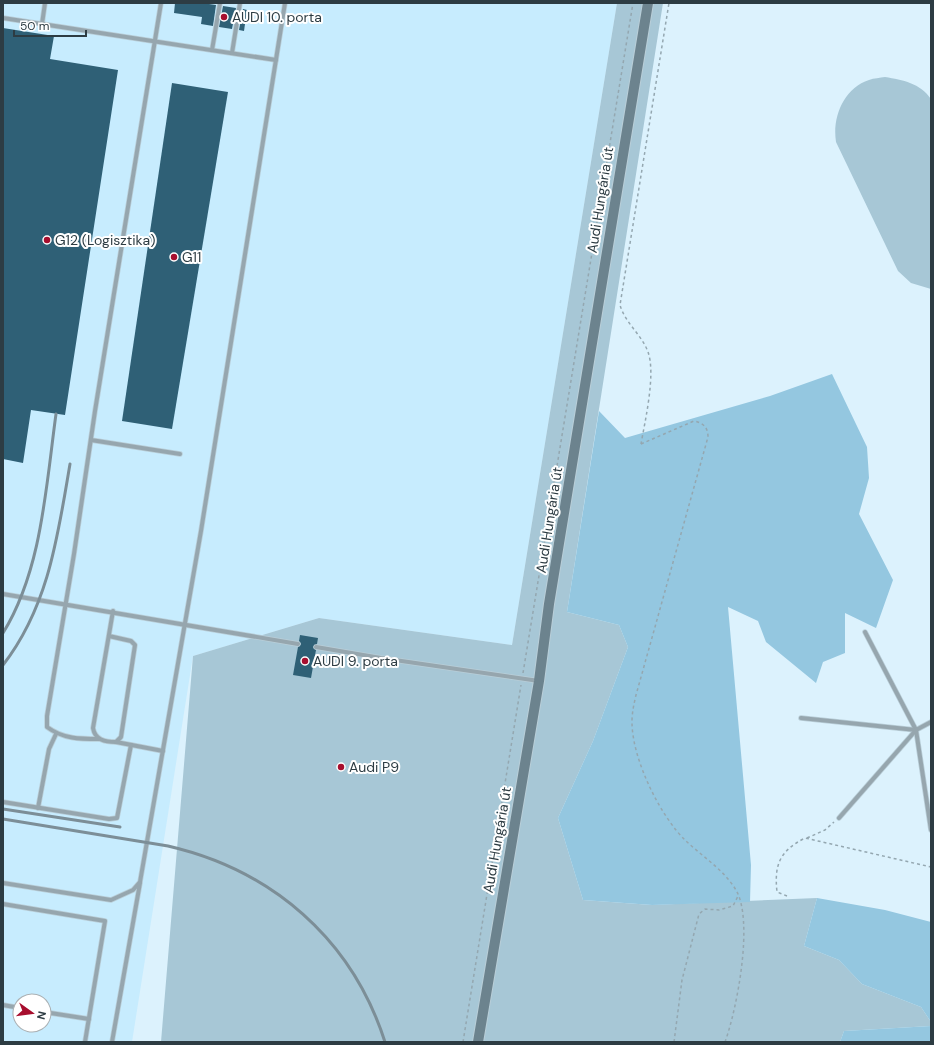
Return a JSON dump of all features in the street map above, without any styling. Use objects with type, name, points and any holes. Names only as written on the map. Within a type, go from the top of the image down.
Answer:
[{"type":"street","name":"Audi Hungária út","points":[[478,1042],[539,680],[549,604],[648,3]]},
{"type":"lane","points":[[42,24],[45,3]]},
{"type":"lane","points":[[161,3],[47,716],[47,726],[56,734],[73,738],[99,739],[106,742],[116,742],[163,751]]},
{"type":"lane","points":[[212,50],[220,3]]},
{"type":"lane","points":[[232,53],[240,3]]},
{"type":"lane","points":[[112,1042],[185,624],[285,3]]},
{"type":"lane","points":[[3,18],[276,60]]},
{"type":"lane","points":[[91,440],[180,454]]},
{"type":"lane","points":[[3,594],[66,603],[298,644]]},
{"type":"lane","points":[[99,739],[94,734],[93,728],[113,611]]},
{"type":"lane","points":[[865,632],[916,730],[931,830]]},
{"type":"lane","points":[[109,636],[131,641],[135,645],[121,737],[116,742]]},
{"type":"lane","points":[[316,647],[381,658],[539,680]]},
{"type":"lane","points":[[801,718],[916,730]]},
{"type":"lane","points":[[839,818],[916,730],[931,722]]},
{"type":"lane","points":[[38,808],[49,749],[56,734]]},
{"type":"lane","points":[[3,802],[110,819],[117,818],[131,745]]},
{"type":"lane","points":[[3,883],[111,900],[133,890],[140,882]]},
{"type":"lane","points":[[3,904],[105,921],[85,1042]]},
{"type":"lane","points":[[52,1013],[89,1019]]},
{"type":"path","points":[[463,1042],[633,3]]},
{"type":"path","points":[[669,3],[620,305],[623,316],[648,352],[651,363],[651,377],[641,444],[694,421],[705,426],[708,437],[636,695],[632,723],[634,741],[645,774],[663,811],[685,840],[727,878],[742,906],[743,946],[738,989],[726,1042]]},
{"type":"path","points":[[787,896],[777,892],[775,875],[779,859],[794,844],[824,830],[839,818]]},
{"type":"path","points":[[805,838],[931,867]]},
{"type":"path","points":[[674,1042],[682,980],[699,914],[705,909],[719,910],[733,906],[738,896]]},
{"type":"shaded area","points":[[3,3],[617,3],[512,645],[319,618],[193,656],[132,1042],[3,1042]]},
{"type":"shaded area","points":[[617,3],[663,3],[567,612],[619,625],[628,647],[593,741],[558,818],[583,900],[652,905],[817,898],[804,946],[839,960],[862,984],[921,1007],[931,1022],[931,1026],[844,1031],[840,1042],[161,1042],[193,656],[319,618],[512,645]]},
{"type":"shaded area","points":[[885,77],[911,83],[922,89],[931,99],[931,289],[911,283],[898,271],[836,142],[835,132],[838,114],[847,97],[860,84],[871,79]]},
{"type":"shaded area","points":[[832,374],[867,447],[869,478],[859,514],[893,580],[876,628],[845,613],[845,653],[823,662],[816,683],[766,642],[758,621],[728,607],[751,865],[750,902],[652,905],[583,900],[558,818],[593,741],[628,647],[619,625],[567,612],[599,411],[625,438],[770,396]]},
{"type":"shaded area","points":[[817,898],[885,910],[931,922],[931,1022],[921,1007],[862,984],[839,960],[804,946]]},
{"type":"shaded area","points":[[931,1026],[931,1042],[840,1042],[844,1031]]},
{"type":"building","points":[[175,3],[202,3],[216,5],[213,26],[201,24],[202,17],[174,13]]},
{"type":"building","points":[[223,6],[236,8],[232,29],[219,27]]},
{"type":"building","points":[[243,9],[247,10],[244,31],[239,30]]},
{"type":"building","name":"G12 (Logisztika)","points":[[3,28],[54,36],[50,59],[118,70],[65,415],[31,410],[23,463],[3,459]]},
{"type":"building","name":"G11","points":[[172,83],[228,92],[172,429],[122,421]]},
{"type":"building","name":"AUDI 9. porta","points":[[300,635],[318,638],[317,644],[313,647],[316,650],[311,678],[293,675],[298,647],[301,644],[299,641]]},
{"type":"railway","points":[[3,633],[16,608],[34,555],[45,498],[56,414]]},
{"type":"railway","points":[[3,665],[19,642],[31,619],[41,594],[56,543],[70,464]]},
{"type":"railway","points":[[3,809],[120,827]]},
{"type":"railway","points":[[3,819],[168,846],[206,857],[241,872],[274,891],[303,914],[329,941],[352,971],[370,1005],[385,1042]]},
{"type":"place","name":"AUDI 10. porta","points":[[224,17]]},
{"type":"place","name":"G12 (Logisztika)","points":[[47,240]]},
{"type":"place","name":"G11","points":[[174,257]]},
{"type":"place","name":"AUDI 9. porta","points":[[305,661]]},
{"type":"place","name":"Audi P9","points":[[341,767]]}]
